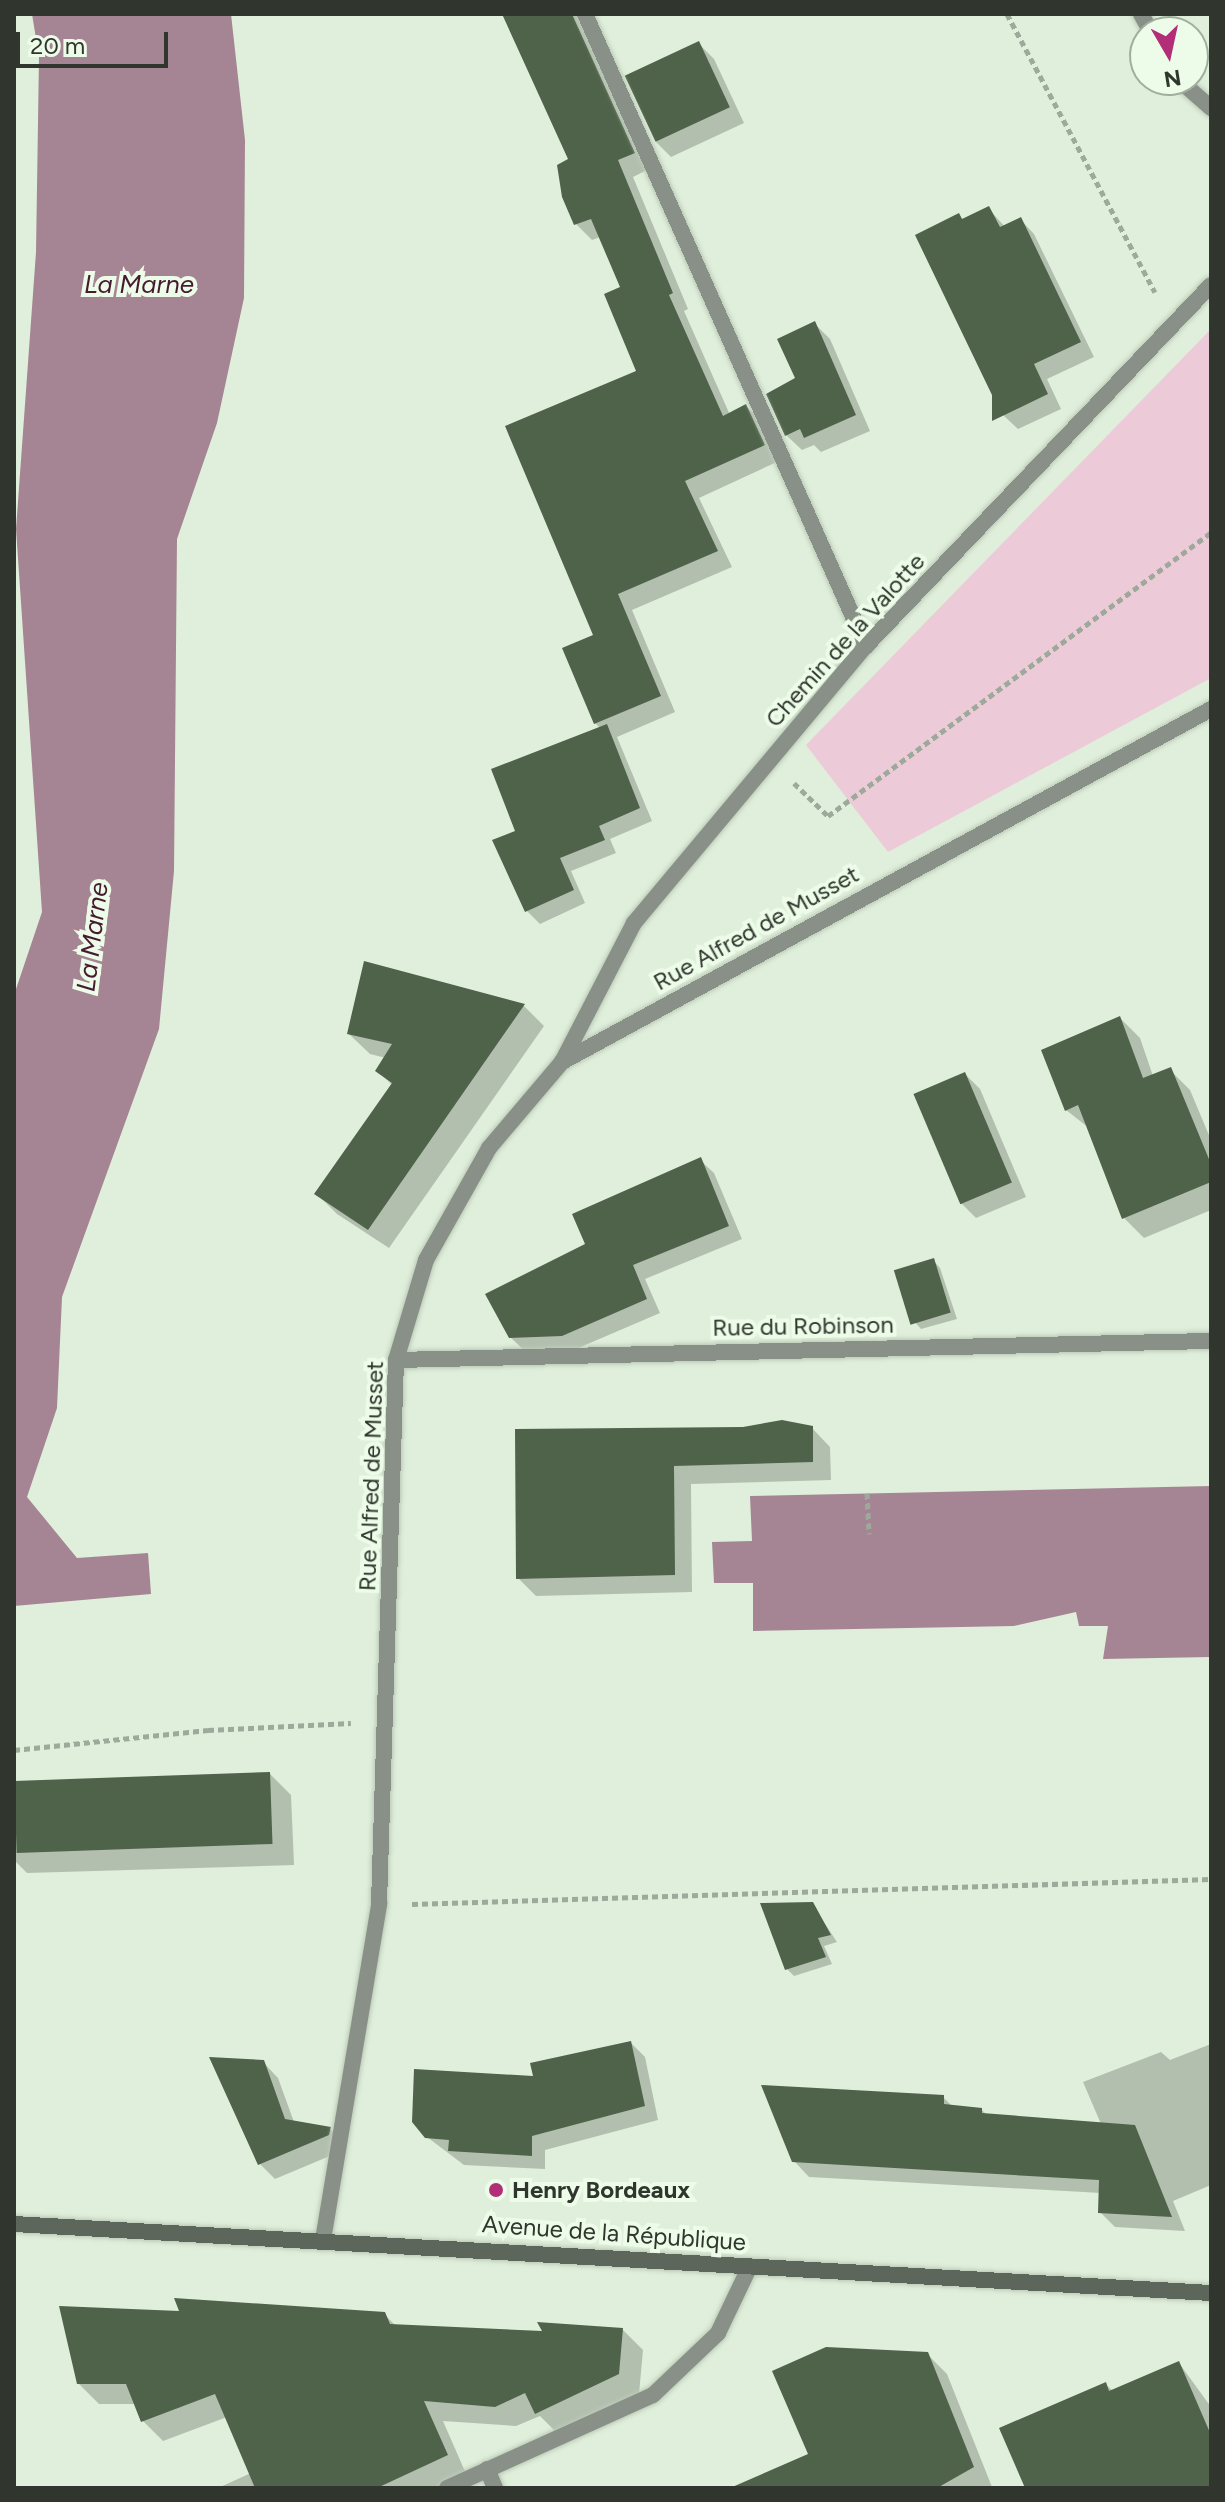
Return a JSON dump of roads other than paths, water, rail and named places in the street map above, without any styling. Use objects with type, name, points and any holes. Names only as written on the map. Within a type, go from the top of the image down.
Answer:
[{"type":"main road","name":"Avenue de la République","points":[[14,2224],[1211,2293]]},
{"type":"street","points":[[585,14],[866,646]]},
{"type":"street","name":"Chemin de la Valotte","points":[[562,1062],[634,923],[866,646],[1211,285]]},
{"type":"street","name":"Rue Alfred de Musset","points":[[323,2240],[379,1904],[388,1721],[396,1360],[426,1260],[489,1148],[562,1062],[1211,709]]},
{"type":"street","name":"Rue du Robinson","points":[[396,1360],[1211,1341]]},
{"type":"street","points":[[447,2488],[653,2395],[718,2333],[750,2266]]},
{"type":"street","points":[[487,2469],[495,2488]]},
{"type":"water","name":"La Marne","points":[[32,14],[231,14],[245,140],[244,298],[217,423],[177,539],[174,871],[159,1029],[62,1297],[57,1408],[27,1497],[77,1558],[148,1553],[151,1594],[14,1606],[14,995],[42,912],[16,529],[36,252],[39,57]]},
{"type":"water","points":[[1211,1486],[1211,1657],[1103,1659],[1108,1626],[1079,1626],[1076,1612],[1014,1626],[753,1631],[753,1583],[714,1583],[712,1542],[752,1541],[750,1496]]},
{"type":"place","name":"Henry Bordeaux","points":[[496,2190]]}]
